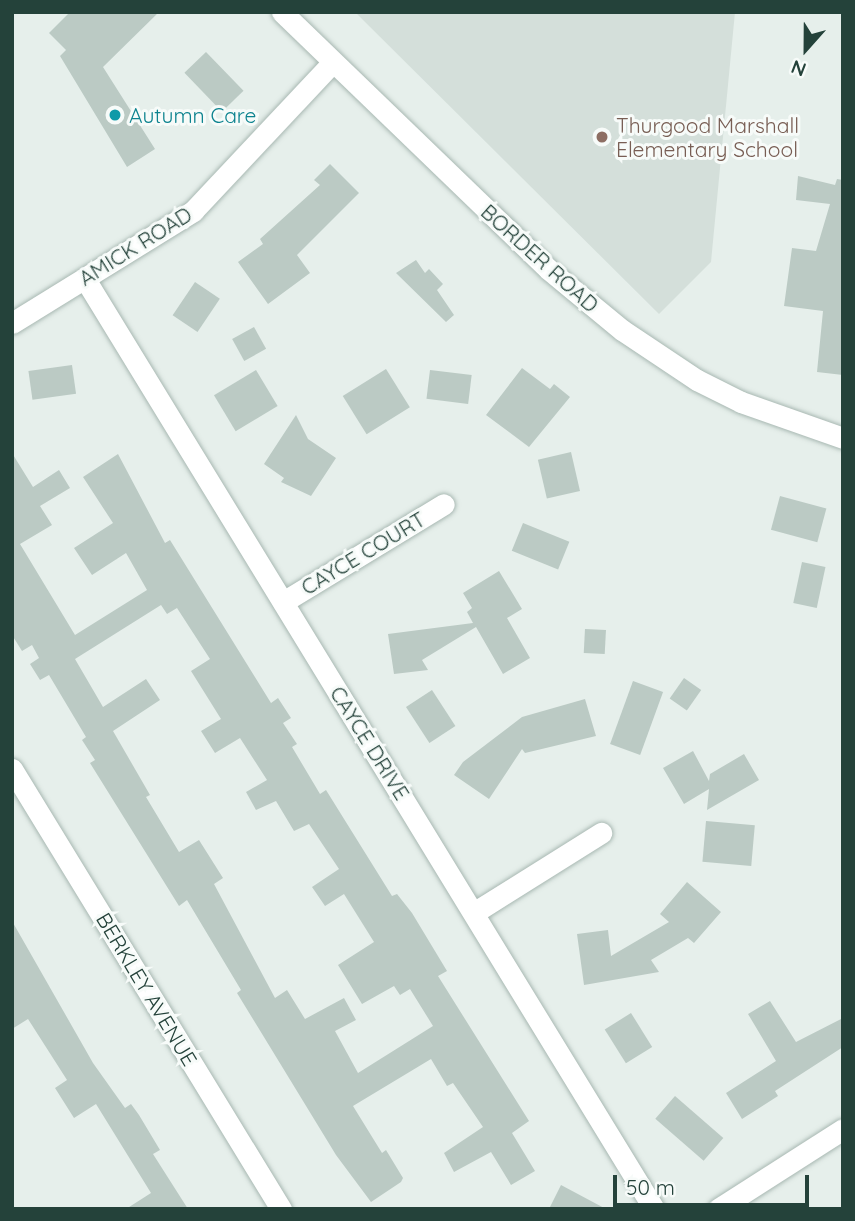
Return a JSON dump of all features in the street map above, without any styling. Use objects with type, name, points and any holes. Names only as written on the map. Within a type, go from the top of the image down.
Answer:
[{"type":"street","name":"BORDER ROAD","points":[[282,12],[548,269],[622,330],[697,380],[741,401],[843,438]]},
{"type":"street","name":"AMICK ROAD","points":[[12,323],[193,211],[332,63]]},
{"type":"street","name":"CAYCE DRIVE","points":[[85,279],[475,912],[654,1209]]},
{"type":"street","name":"CAYCE COURT","points":[[283,602],[444,504]]},
{"type":"street","name":"BERKLEY AVENUE","points":[[12,769],[281,1209]]},
{"type":"street","points":[[475,912],[601,833]]},
{"type":"street","points":[[718,1209],[843,1129]]},
{"type":"shaded area","name":"Thurgood Marshall Elementary School","points":[[355,12],[735,12],[711,262],[659,314]]},
{"type":"building","name":"Autumn Care","points":[[70,12],[159,12],[103,67],[155,149],[127,167],[60,56],[66,50],[49,33]]},
{"type":"building","points":[[206,52],[244,91],[222,112],[184,73]]},
{"type":"building","points":[[330,164],[359,193],[297,255],[310,273],[268,304],[238,262],[263,244],[260,239],[320,185],[314,180]]},
{"type":"building","points":[[798,176],[835,185],[837,179],[843,180],[843,375],[817,372],[823,311],[784,306],[792,248],[816,251],[830,204],[796,200]]},
{"type":"building","points":[[416,260],[425,273],[429,269],[443,284],[437,290],[454,315],[446,322],[396,273]]},
{"type":"building","points":[[195,282],[220,299],[198,332],[173,315]]},
{"type":"building","points":[[254,327],[266,349],[244,361],[232,339]]},
{"type":"building","points":[[72,365],[76,394],[32,400],[28,371]]},
{"type":"building","points":[[522,368],[550,389],[554,384],[570,397],[529,447],[486,415]]},
{"type":"building","points":[[386,369],[410,407],[367,434],[343,396]]},
{"type":"building","points":[[256,370],[278,406],[236,431],[214,395]]},
{"type":"building","points":[[430,370],[472,375],[468,404],[426,399]]},
{"type":"building","points":[[296,415],[308,439],[336,458],[311,496],[281,482],[284,478],[264,464]]},
{"type":"building","points":[[571,452],[580,491],[547,499],[538,460]]},
{"type":"building","points":[[12,453],[33,487],[59,470],[70,488],[40,506],[52,525],[20,544],[75,635],[147,590],[126,553],[92,575],[74,548],[113,523],[83,477],[118,454],[165,543],[170,540],[271,703],[278,698],[291,718],[283,723],[297,744],[292,747],[320,794],[326,790],[392,896],[397,894],[412,913],[447,971],[438,976],[529,1121],[512,1133],[535,1171],[511,1185],[491,1152],[454,1172],[444,1153],[483,1127],[453,1083],[447,1086],[431,1059],[353,1106],[382,1153],[386,1150],[403,1178],[371,1202],[336,1155],[237,993],[241,990],[187,900],[179,906],[90,763],[95,760],[82,740],[86,737],[49,675],[40,680],[30,664],[39,658],[32,645],[22,651],[12,635]],"holes":[[[161,605],[167,614],[177,608],[210,659],[191,671],[221,719],[201,731],[215,753],[240,738],[267,780],[246,792],[256,810],[276,801],[294,831],[309,824],[339,869],[312,887],[325,906],[344,894],[374,942],[338,965],[362,1004],[394,986],[400,995],[410,989],[433,1026],[358,1073],[335,1031],[356,1020],[344,998],[305,1019],[287,990],[275,998],[214,884],[223,878],[199,840],[179,852],[146,797],[150,795],[113,731],[160,700],[146,679],[103,707],[75,659]]]},
{"type":"building","points":[[780,496],[826,508],[817,542],[771,530]]},
{"type":"building","points":[[523,523],[569,542],[558,570],[512,551]]},
{"type":"building","points":[[802,562],[825,567],[817,608],[793,603]]},
{"type":"building","points":[[499,571],[522,609],[507,618],[530,658],[503,674],[476,627],[422,660],[428,670],[394,674],[388,634],[473,623],[467,612],[472,608],[463,593]]},
{"type":"building","points":[[585,629],[606,630],[605,654],[584,653]]},
{"type":"building","points":[[684,678],[701,690],[687,711],[670,698]]},
{"type":"building","points":[[633,681],[663,692],[640,755],[610,744]]},
{"type":"building","points":[[432,690],[455,726],[429,743],[406,707]]},
{"type":"building","points":[[585,699],[596,736],[525,753],[522,749],[489,799],[454,775],[463,762],[522,717]]},
{"type":"building","points":[[693,751],[709,781],[710,774],[744,754],[759,780],[707,810],[709,789],[684,804],[663,768]]},
{"type":"building","points":[[706,821],[755,825],[751,866],[702,862]]},
{"type":"building","points":[[687,882],[721,912],[694,943],[688,938],[651,960],[659,972],[584,985],[577,934],[608,930],[611,956],[669,922],[660,914]]},
{"type":"building","points":[[12,921],[93,1063],[125,1108],[131,1104],[139,1115],[160,1150],[153,1154],[188,1209],[126,1209],[151,1193],[96,1104],[74,1118],[55,1088],[67,1080],[28,1019],[12,1029]]},
{"type":"building","points":[[770,1001],[796,1042],[843,1018],[843,1047],[775,1091],[778,1096],[742,1119],[726,1093],[776,1061],[748,1014]]},
{"type":"building","points":[[631,1013],[652,1047],[626,1063],[605,1029]]},
{"type":"building","points":[[675,1096],[723,1138],[704,1161],[655,1119]]},
{"type":"building","points":[[561,1185],[606,1209],[549,1209]]},
{"type":"place","name":"Autumn Care","points":[[115,115]]},
{"type":"place","name":"Thurgood Marshall Elementary School","points":[[602,137]]}]
